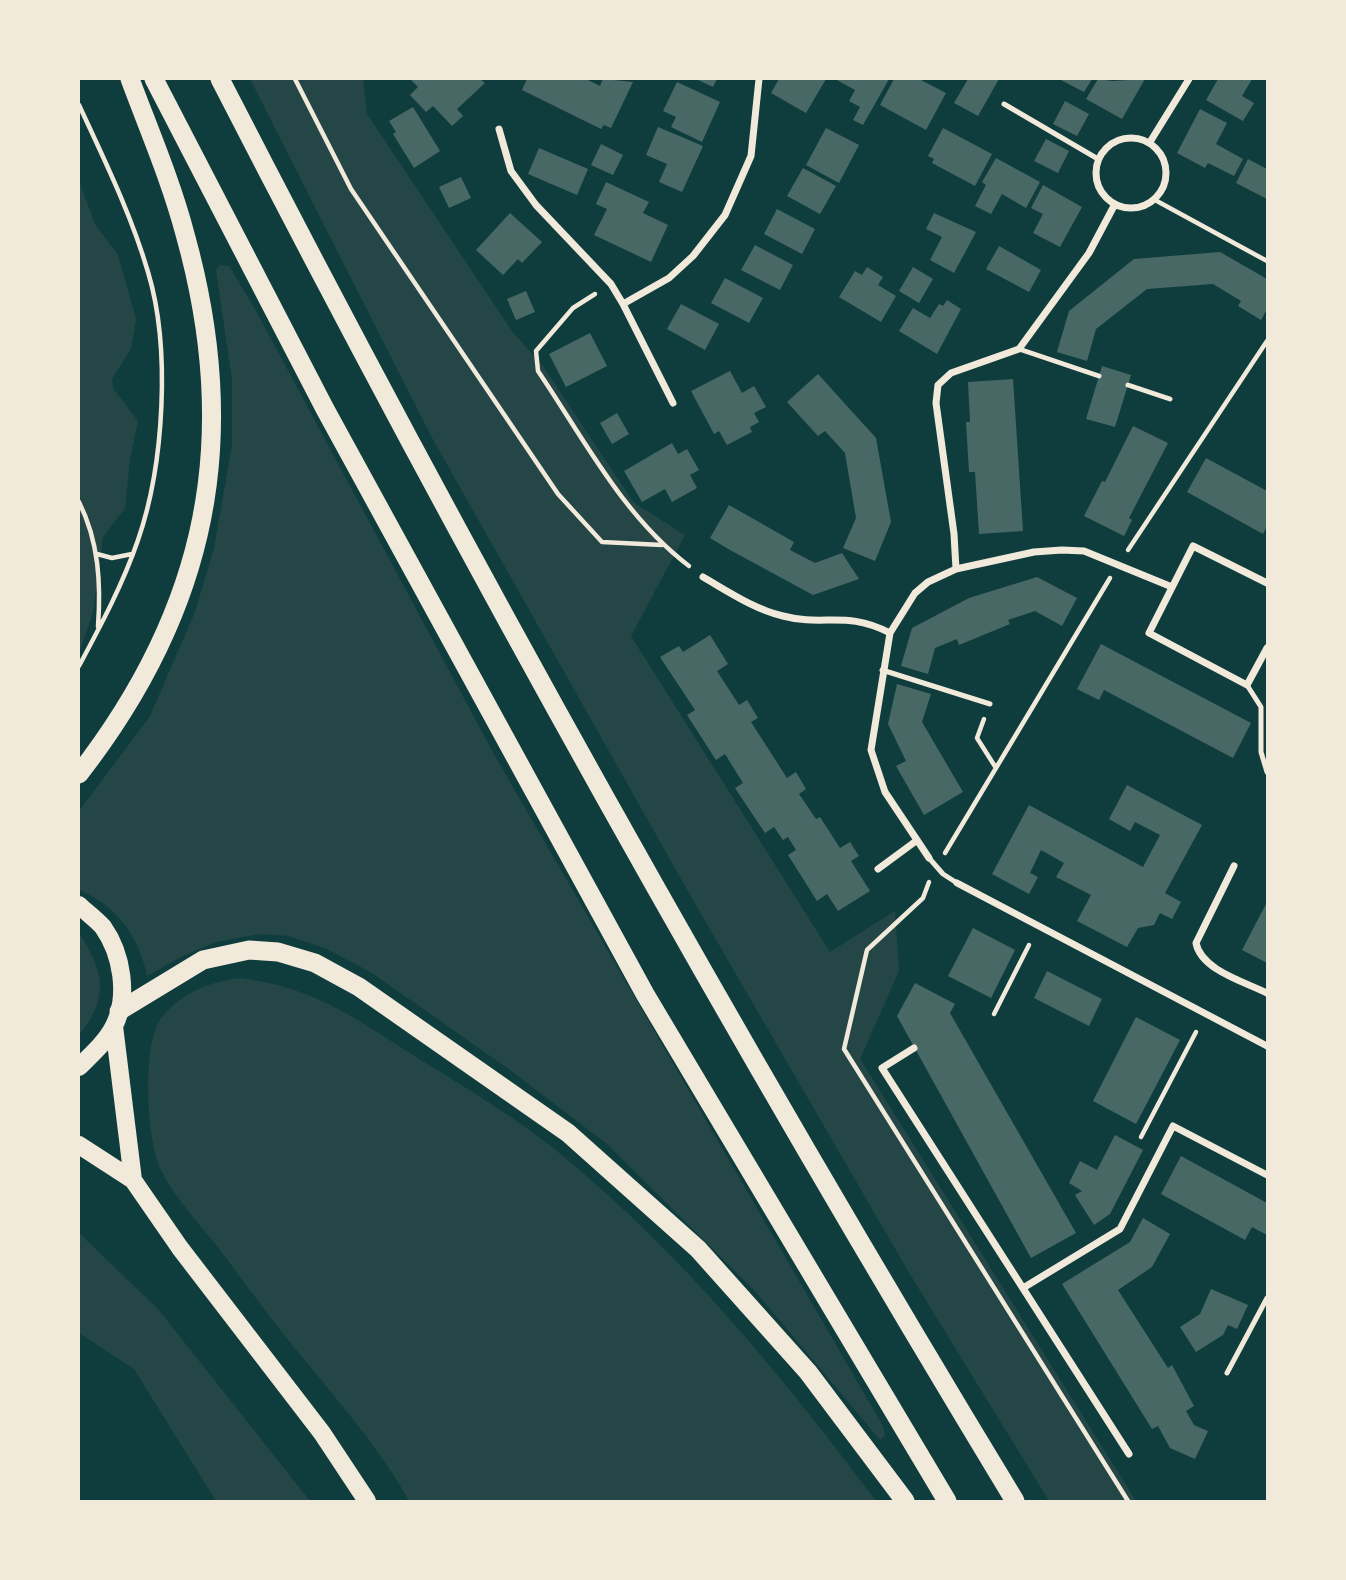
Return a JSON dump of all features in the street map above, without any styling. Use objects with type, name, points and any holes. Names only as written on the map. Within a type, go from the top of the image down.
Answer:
[{"type":"highway","points":[[79,774],[114,729],[170,628],[184,593],[196,546],[211,445],[210,361],[201,299],[185,233],[130,79]]},
{"type":"highway","points":[[154,79],[325,409],[645,994],[947,1501]]},
{"type":"highway","points":[[220,79],[528,662],[742,1041],[1015,1501]]},
{"type":"highway","points":[[116,1018],[203,960],[249,950],[278,952],[315,963],[359,986],[568,1133],[698,1249],[808,1372],[905,1501]]},
{"type":"main road","points":[[79,905],[103,927],[116,953],[122,981],[116,1018],[133,1180]]},
{"type":"main road","points":[[79,1067],[116,1018]]},
{"type":"main road","points":[[79,1145],[133,1180],[180,1248],[322,1433],[367,1501]]},
{"type":"street","points":[[623,304],[669,278],[693,256],[725,215],[751,156],[759,79]]},
{"type":"street","points":[[1150,142],[1189,79]]},
{"type":"street","points":[[499,129],[511,171],[536,205],[611,284],[673,403]]},
{"type":"street","points":[[1140,138],[1150,142],[1158,149],[1167,168],[1163,189],[1154,200],[1135,208],[1115,204],[1100,190],[1096,169],[1098,159],[1104,150],[1120,139],[1140,138]]},
{"type":"street","points":[[956,569],[954,534],[936,403],[938,385],[951,373],[1018,349],[1089,253],[1115,204]]},
{"type":"street","points":[[1266,580],[1193,546],[1149,633],[1247,685],[1267,648]]},
{"type":"street","points":[[929,858],[885,792],[871,750],[890,633],[915,593],[928,582],[956,569],[1034,552],[1062,550],[1084,551],[1172,587]]},
{"type":"street","points":[[704,577],[754,606],[784,617],[859,620],[890,633]]},
{"type":"street","points":[[878,869],[916,841]]},
{"type":"street","points":[[1234,866],[1196,943],[1198,954],[1207,963],[1267,993]]},
{"type":"street","points":[[957,883],[1267,1046]]},
{"type":"street","points":[[914,1048],[882,1069],[1129,1454]]},
{"type":"street","points":[[1023,1288],[1120,1229],[1173,1126],[1267,1175]]},
{"type":"lane","points":[[1004,104],[1098,159]]},
{"type":"lane","points":[[1018,349],[1099,376]]},
{"type":"lane","points":[[1128,385],[1170,399]]},
{"type":"lane","points":[[882,670],[990,704]]},
{"type":"lane","points":[[1247,685],[1261,707],[1261,752],[1267,772]]},
{"type":"lane","points":[[929,858],[957,883]]},
{"type":"lane","points":[[1227,1373],[1267,1298]]},
{"type":"path","points":[[295,79],[351,189],[558,494],[602,542],[662,545]]},
{"type":"path","points":[[79,105],[134,230],[157,311],[161,355],[156,448],[150,494],[133,554],[79,666]]},
{"type":"path","points":[[1154,200],[1267,261]]},
{"type":"path","points":[[611,284],[573,308],[536,351],[538,371],[628,507],[662,545],[704,577]]},
{"type":"path","points":[[936,867],[1119,564],[1267,341]]},
{"type":"path","points":[[79,502],[89,523],[96,553],[100,600],[98,630]]},
{"type":"path","points":[[96,553],[112,558],[133,554]]},
{"type":"path","points":[[990,704],[977,738],[996,768]]},
{"type":"path","points":[[994,1014],[1029,944]]},
{"type":"path","points":[[1141,1136],[1196,1032]]},
{"type":"shaded area","points":[[250,79],[363,79],[367,114],[512,331],[543,366],[634,503],[685,535],[631,636],[830,952],[895,911],[899,971],[860,1059],[1136,1501],[1049,1501],[908,1271],[689,893],[431,436]]},
{"type":"shaded area","points":[[79,181],[95,224],[118,255],[136,319],[131,349],[112,379],[113,388],[138,421],[130,459],[125,508],[103,537],[93,612],[79,653]]},
{"type":"shaded area","points":[[219,265],[229,266],[255,309],[495,756],[883,1426],[885,1436],[880,1440],[755,1291],[607,1144],[510,1070],[372,973],[327,949],[288,936],[260,934],[216,942],[147,976],[138,948],[124,924],[105,905],[79,890],[79,811],[150,716],[195,612],[214,548],[232,445],[232,380],[216,270]]},
{"type":"shaded area","points":[[79,933],[94,960],[100,984],[96,1009],[79,1035]]},
{"type":"shaded area","points":[[240,978],[290,989],[353,1017],[533,1132],[569,1161],[654,1238],[694,1279],[770,1366],[876,1501],[409,1501],[362,1430],[284,1335],[179,1199],[165,1178],[155,1154],[148,1091],[155,1030],[170,1008],[188,995],[218,982]]},
{"type":"shaded area","points":[[79,1233],[158,1309],[310,1501],[216,1501],[134,1369],[79,1333]]},
{"type":"building","points":[[410,79],[480,79],[485,83],[457,109],[463,116],[452,126],[433,106],[426,112],[410,95],[418,87]]},
{"type":"building","points":[[527,79],[586,79],[600,86],[603,79],[633,82],[611,128],[604,125],[601,129],[522,90]]},
{"type":"building","points":[[696,79],[717,79],[713,87]]},
{"type":"building","points":[[779,79],[826,79],[806,113],[771,93]]},
{"type":"building","points":[[835,79],[889,79],[863,125],[853,120],[860,107],[849,101],[855,90]]},
{"type":"building","points":[[894,79],[919,79],[946,93],[926,130],[880,105]]},
{"type":"building","points":[[968,79],[999,79],[978,116],[954,103]]},
{"type":"building","points":[[1059,79],[1092,79],[1084,92]]},
{"type":"building","points":[[1098,79],[1145,79],[1122,119],[1086,99]]},
{"type":"building","points":[[1218,79],[1252,79],[1242,96],[1254,103],[1243,121],[1206,100]]},
{"type":"building","points":[[677,82],[720,102],[702,142],[671,127],[676,117],[663,111]]},
{"type":"building","points":[[1065,101],[1089,114],[1077,136],[1053,124]]},
{"type":"building","points":[[413,107],[440,151],[414,168],[393,134],[396,132],[389,121]]},
{"type":"building","points":[[1200,109],[1227,123],[1216,144],[1243,159],[1234,176],[1208,163],[1205,168],[1177,153]]},
{"type":"building","points":[[658,127],[703,146],[682,192],[659,182],[667,164],[646,155]]},
{"type":"building","points":[[826,128],[859,145],[839,183],[806,165]]},
{"type":"building","points":[[943,128],[992,154],[975,186],[932,163],[934,159],[928,156]]},
{"type":"building","points":[[1046,139],[1069,151],[1058,173],[1034,161]]},
{"type":"building","points":[[601,144],[623,155],[613,175],[591,165]]},
{"type":"building","points":[[539,148],[588,169],[577,195],[528,174]]},
{"type":"building","points":[[996,158],[1040,182],[1026,208],[1002,194],[991,214],[975,206],[986,185],[982,182]]},
{"type":"building","points":[[1248,159],[1267,169],[1267,199],[1236,183]]},
{"type":"building","points":[[803,168],[836,186],[820,214],[787,196]]},
{"type":"building","points":[[461,177],[471,198],[449,208],[439,187]]},
{"type":"building","points":[[606,182],[649,202],[643,213],[668,225],[651,262],[594,235],[607,209],[596,204]]},
{"type":"building","points":[[1043,185],[1082,207],[1060,247],[1033,233],[1043,214],[1031,208]]},
{"type":"building","points":[[777,209],[815,229],[802,254],[764,234]]},
{"type":"building","points":[[510,213],[542,242],[522,263],[518,259],[503,275],[476,250]]},
{"type":"building","points":[[934,213],[976,232],[954,273],[930,260],[942,237],[926,229]]},
{"type":"building","points":[[755,245],[793,265],[780,290],[741,270]]},
{"type":"building","points":[[999,246],[1041,270],[1029,292],[986,269]]},
{"type":"building","points":[[1220,252],[1267,279],[1267,309],[1261,320],[1238,306],[1241,301],[1213,284],[1147,289],[1096,329],[1087,361],[1057,352],[1069,311],[1134,259]]},
{"type":"building","points":[[867,267],[883,277],[878,285],[896,296],[881,322],[839,297],[855,271],[862,275]]},
{"type":"building","points":[[913,267],[933,279],[919,303],[899,291]]},
{"type":"building","points":[[725,278],[763,298],[749,323],[711,303]]},
{"type":"building","points":[[526,291],[535,312],[516,320],[507,299]]},
{"type":"building","points":[[947,300],[961,309],[937,354],[899,331],[913,308],[930,318],[939,304],[943,306]]},
{"type":"building","points":[[681,304],[719,324],[705,350],[667,329]]},
{"type":"building","points":[[590,333],[607,366],[566,387],[549,354]]},
{"type":"building","points":[[1102,366],[1131,375],[1115,427],[1086,419]]},
{"type":"building","points":[[730,371],[742,393],[754,386],[766,407],[754,413],[759,422],[750,427],[752,432],[727,445],[719,431],[714,434],[691,391]]},
{"type":"building","points":[[818,374],[876,438],[891,522],[875,561],[843,548],[856,518],[845,453],[825,431],[818,436],[787,402]]},
{"type":"building","points":[[1013,379],[1023,531],[979,534],[975,472],[969,472],[966,422],[970,422],[968,382]]},
{"type":"building","points":[[617,413],[629,434],[612,444],[600,423]]},
{"type":"building","points":[[1133,426],[1168,443],[1129,518],[1132,520],[1124,536],[1084,516],[1102,481],[1105,482]]},
{"type":"building","points":[[672,443],[678,454],[687,449],[699,470],[690,475],[697,488],[672,502],[665,489],[642,502],[624,471]]},
{"type":"building","points":[[1206,458],[1267,491],[1267,526],[1263,534],[1187,492]]},
{"type":"building","points":[[729,505],[794,542],[790,550],[815,563],[842,553],[859,579],[813,595],[730,550],[710,538]]},
{"type":"building","points":[[1037,577],[1077,598],[1062,626],[1035,611],[1008,620],[1010,624],[959,645],[957,639],[935,648],[928,674],[901,666],[912,628],[969,598]]},
{"type":"building","points":[[710,635],[728,664],[717,671],[739,705],[747,700],[758,718],[751,722],[787,778],[796,772],[806,789],[799,794],[816,819],[820,817],[840,848],[850,842],[859,856],[851,861],[870,891],[838,911],[827,894],[817,901],[788,855],[796,850],[788,837],[783,840],[774,827],[765,833],[735,788],[743,783],[725,754],[716,760],[687,715],[695,710],[660,657],[679,646],[683,652]]},
{"type":"building","points":[[1101,644],[1251,723],[1233,758],[1104,690],[1099,700],[1077,689]]},
{"type":"building","points":[[897,684],[931,694],[922,722],[963,792],[924,815],[896,766],[906,761],[888,724]]},
{"type":"building","points":[[1127,785],[1202,825],[1165,893],[1181,902],[1172,919],[1160,913],[1154,925],[1138,928],[1127,947],[1077,921],[1091,895],[1056,877],[1064,863],[1041,850],[1030,873],[1038,877],[1029,894],[992,874],[1029,805],[1143,867],[1160,835],[1135,822],[1130,831],[1109,819]]},
{"type":"building","points":[[1267,902],[1267,963],[1242,950]]},
{"type":"building","points":[[973,928],[1015,950],[991,998],[948,976]]},
{"type":"building","points":[[1047,971],[1102,999],[1089,1026],[1034,998]]},
{"type":"building","points":[[915,983],[955,1004],[950,1013],[1076,1233],[1031,1258],[897,1016]]},
{"type":"building","points":[[1136,1017],[1180,1040],[1136,1124],[1093,1101]]},
{"type":"building","points":[[1115,1135],[1143,1150],[1110,1214],[1094,1225],[1075,1195],[1082,1191],[1069,1183],[1080,1161],[1097,1170]]},
{"type":"building","points":[[1181,1156],[1267,1203],[1267,1235],[1252,1227],[1245,1240],[1161,1194]]},
{"type":"building","points":[[1143,1218],[1170,1234],[1152,1267],[1118,1290],[1168,1368],[1172,1365],[1194,1406],[1186,1411],[1194,1425],[1208,1431],[1195,1459],[1170,1448],[1158,1426],[1152,1429],[1062,1284],[1130,1242]]},
{"type":"building","points":[[1211,1289],[1248,1305],[1237,1329],[1228,1325],[1223,1335],[1196,1352],[1180,1327],[1200,1314]]}]
